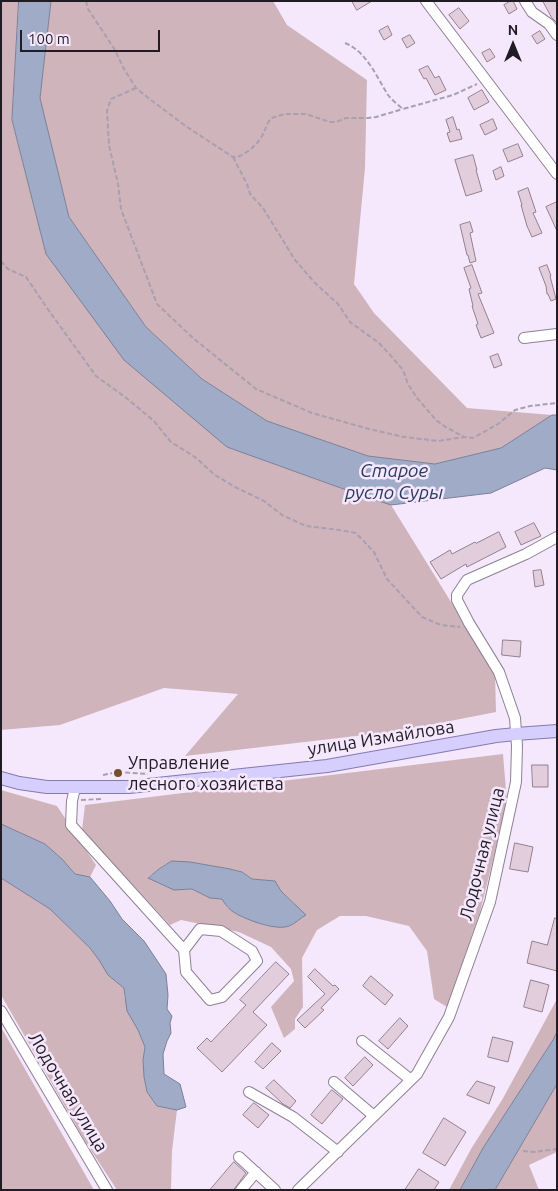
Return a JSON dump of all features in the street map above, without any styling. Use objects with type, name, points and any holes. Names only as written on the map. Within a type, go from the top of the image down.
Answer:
[{"type":"main road","name":"улица Измайлова","points":[[1,778],[47,787],[148,786],[327,766],[516,734],[557,731]]},
{"type":"street","points":[[525,1],[532,12],[549,24],[557,35]]},
{"type":"street","points":[[431,3],[557,174]]},
{"type":"street","points":[[524,338],[557,334]]},
{"type":"street","name":"Лодочная улица","points":[[298,1190],[417,1074],[449,1017],[490,902],[516,782],[517,746],[515,718],[499,672],[469,623],[457,600],[457,595],[467,580],[526,554],[557,537]]},
{"type":"street","points":[[75,788],[72,801],[71,825],[184,950],[186,972],[210,1000],[222,997],[257,961],[252,951],[221,931],[200,929],[184,950]]},
{"type":"street","name":"Лодочная улица","points":[[1,1011],[107,1190]]},
{"type":"street","points":[[362,1041],[411,1080]]},
{"type":"street","points":[[334,1082],[374,1116]]},
{"type":"street","points":[[249,1092],[294,1117],[338,1152]]},
{"type":"street","points":[[239,1156],[275,1190]]},
{"type":"street","points":[[241,1190],[256,1172]]},
{"type":"path","points":[[86,1],[88,9],[136,88],[194,132],[233,157],[238,158],[255,145],[272,118],[284,114],[306,114],[330,122],[346,118],[376,117],[453,95],[486,80]]},
{"type":"path","points":[[345,43],[357,49],[370,65],[390,97],[403,109]]},
{"type":"path","points":[[136,88],[111,99],[106,111],[109,145],[118,184],[121,209],[157,304],[193,338],[256,389],[312,413],[369,430],[438,441],[464,437],[473,438],[498,424],[515,410],[557,403]]},
{"type":"path","points":[[233,157],[250,194],[262,208],[295,260],[315,283],[338,304],[350,322],[379,343],[392,356],[403,370],[408,384],[417,398],[436,420],[464,437]]},
{"type":"path","points":[[1,261],[8,269],[26,277],[96,376],[154,421],[171,442],[194,457],[215,475],[264,501],[282,516],[306,526],[356,533],[374,552],[388,579],[422,616],[441,625],[460,627],[469,623]]},
{"type":"path","points":[[98,776],[118,772],[146,773],[151,775]]},
{"type":"path","points":[[523,1151],[534,1152],[557,1149]]},
{"type":"shaded area","points":[[1,1],[19,1],[12,121],[46,254],[227,447],[391,505],[495,673],[496,712],[399,731],[185,756],[238,694],[164,688],[60,725],[1,730]]},
{"type":"shaded area","points":[[51,1],[273,1],[287,25],[367,80],[365,168],[354,284],[374,313],[467,408],[552,415],[501,448],[436,464],[368,456],[267,421],[202,379],[146,327],[69,217],[40,98]]},
{"type":"shaded area","points":[[503,754],[507,803],[480,912],[447,1007],[434,999],[427,951],[409,926],[366,916],[340,916],[317,930],[302,958],[303,1007],[295,1019],[295,1029],[284,1038],[271,1007],[294,981],[291,969],[271,947],[239,932],[181,920],[170,925],[82,830],[85,805]],"holes":[[[190,862],[242,872],[252,879],[275,881],[281,891],[295,904],[299,919],[290,926],[268,926],[235,913],[227,907],[222,899],[210,898],[192,889],[184,890],[164,885],[148,877],[166,864]]]},
{"type":"shaded area","points":[[1,790],[57,806],[96,865],[90,877],[75,874],[45,844],[1,824]]},
{"type":"shaded area","points":[[1,878],[50,909],[90,948],[124,988],[125,999],[145,1047],[143,1060],[147,1092],[157,1106],[177,1110],[172,1151],[171,1190],[117,1190],[85,1141],[1,995]]},
{"type":"shaded area","points":[[557,999],[557,1032],[553,1040],[483,1148],[460,1190],[449,1190],[471,1149],[502,1100]]},
{"type":"shaded area","points":[[1,1027],[94,1190],[1,1190]]},
{"type":"shaded area","points":[[557,1084],[557,1152],[529,1165],[539,1190],[495,1190]]},
{"type":"water","name":"Старое русло Суры","points":[[19,1],[51,1],[40,98],[69,217],[146,327],[202,379],[267,421],[368,456],[435,464],[501,448],[552,415],[557,415],[557,470],[545,468],[491,493],[391,505],[227,447],[124,360],[46,254],[12,120]]},
{"type":"water","points":[[1,824],[45,844],[75,874],[90,877],[122,919],[144,941],[166,974],[167,1009],[172,1016],[170,1023],[171,1033],[163,1054],[164,1074],[180,1084],[186,1107],[177,1110],[157,1106],[147,1092],[143,1060],[145,1047],[127,1011],[124,988],[108,975],[90,948],[50,909],[1,878]]},
{"type":"water","points":[[172,861],[230,869],[242,872],[252,879],[275,881],[281,891],[306,915],[289,926],[269,926],[254,922],[235,913],[229,909],[222,899],[210,898],[192,889],[174,890],[148,878]]},
{"type":"water","points":[[557,1032],[557,1084],[495,1190],[460,1190],[483,1148]]},
{"type":"building","points":[[352,1],[372,1],[357,10]]},
{"type":"building","points":[[513,1],[517,9],[509,14],[504,5]]},
{"type":"building","points":[[543,1],[557,1],[557,23],[552,18]]},
{"type":"building","points":[[459,8],[469,21],[460,29],[449,15]]},
{"type":"building","points":[[388,26],[392,35],[384,40],[379,31]]},
{"type":"building","points":[[540,31],[545,39],[537,44],[532,36]]},
{"type":"building","points":[[410,35],[415,43],[407,48],[402,39]]},
{"type":"building","points":[[490,49],[495,57],[487,62],[482,53]]},
{"type":"building","points":[[428,66],[435,78],[439,76],[446,90],[435,95],[426,78],[424,79],[419,70]]},
{"type":"building","points":[[482,90],[489,102],[474,110],[468,98]]},
{"type":"building","points":[[453,117],[462,139],[450,142],[447,133],[450,132],[446,120]]},
{"type":"building","points":[[493,119],[497,129],[485,135],[480,125]]},
{"type":"building","points":[[518,144],[523,156],[508,162],[503,150]]},
{"type":"building","points":[[473,155],[482,191],[466,196],[455,160]]},
{"type":"building","points":[[501,167],[504,176],[496,180],[493,171]]},
{"type":"building","points":[[528,188],[536,212],[533,213],[542,233],[532,237],[527,226],[518,192]]},
{"type":"building","points":[[557,202],[557,231],[546,207]]},
{"type":"building","points":[[470,222],[473,232],[470,233],[476,261],[470,263],[460,225]]},
{"type":"building","points":[[472,265],[482,293],[478,294],[494,333],[481,338],[472,306],[469,289],[471,288],[464,268]]},
{"type":"building","points":[[547,265],[556,299],[551,301],[539,268]]},
{"type":"building","points":[[498,354],[502,365],[494,368],[490,357]]},
{"type":"building","points":[[534,523],[541,536],[521,545],[515,532]]},
{"type":"building","points":[[499,532],[506,547],[467,567],[466,564],[441,579],[430,562],[450,550],[452,554]]},
{"type":"building","points":[[541,570],[544,585],[535,587],[533,571]]},
{"type":"building","points":[[503,640],[521,641],[520,657],[502,655]]},
{"type":"building","points":[[532,765],[548,765],[548,787],[533,787]]},
{"type":"building","points":[[515,843],[533,847],[528,872],[510,869]]},
{"type":"building","points":[[555,918],[557,919],[557,971],[527,963],[532,941],[547,945]]},
{"type":"building","points":[[276,962],[289,974],[253,1012],[267,1025],[222,1072],[197,1048],[207,1038],[211,1042],[246,1005],[240,1000]]},
{"type":"building","points":[[315,969],[333,986],[335,985],[339,989],[321,1008],[324,1010],[305,1028],[297,1020],[325,994],[308,977]]},
{"type":"building","points":[[371,976],[393,995],[385,1005],[363,986]]},
{"type":"building","points":[[531,980],[549,985],[542,1012],[524,1007]]},
{"type":"building","points":[[400,1018],[408,1026],[388,1049],[379,1041]]},
{"type":"building","points":[[493,1037],[513,1042],[508,1062],[488,1057]]},
{"type":"building","points":[[272,1043],[281,1051],[263,1069],[255,1062]]},
{"type":"building","points":[[365,1057],[373,1065],[353,1086],[345,1078]]},
{"type":"building","points":[[274,1080],[296,1101],[290,1108],[266,1088]]},
{"type":"building","points":[[477,1081],[495,1087],[489,1104],[467,1095]]},
{"type":"building","points":[[332,1090],[343,1099],[322,1124],[311,1115]]},
{"type":"building","points":[[254,1103],[269,1115],[258,1128],[243,1115]]},
{"type":"building","points":[[444,1118],[466,1132],[445,1166],[423,1153]]},
{"type":"building","points":[[234,1162],[246,1173],[235,1188],[233,1190],[210,1190]]},
{"type":"building","points":[[419,1169],[439,1182],[434,1190],[405,1190]]},
{"type":"place","name":"Управление лесного хозяйства","points":[[118,773]]}]
